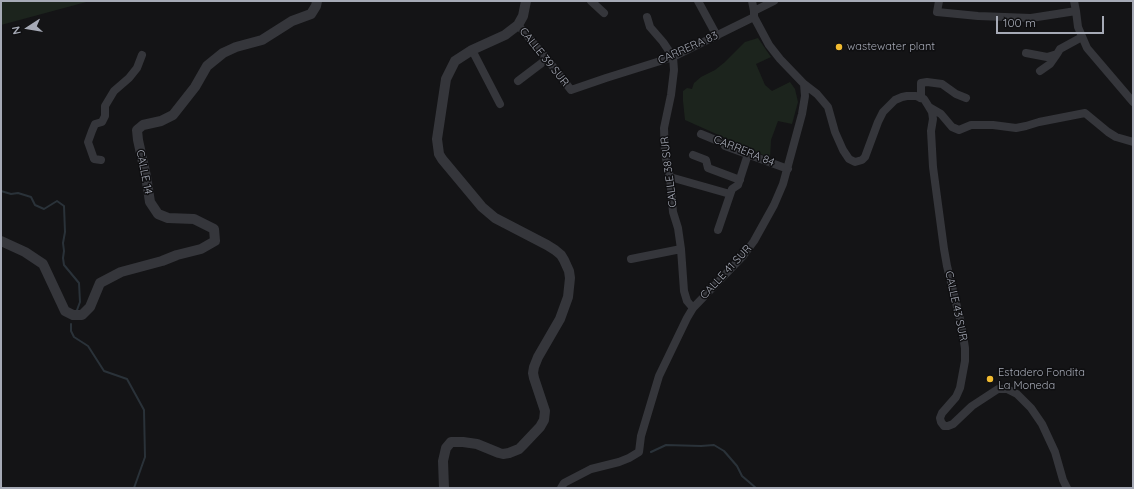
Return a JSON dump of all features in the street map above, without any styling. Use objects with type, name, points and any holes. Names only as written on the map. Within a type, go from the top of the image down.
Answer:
[{"type":"street","name":"CALLE 14","points":[[1,241],[25,252],[43,264],[65,311],[73,315],[82,314],[90,306],[100,283],[121,272],[200,249],[215,242],[214,229],[194,219],[168,218],[158,214],[150,202],[137,130],[143,125],[161,121],[173,115],[195,87],[207,66],[223,53],[236,47],[262,40],[292,21],[311,14],[317,1]]},
{"type":"street","points":[[444,488],[443,461],[446,448],[451,442],[477,444],[499,453],[509,453],[519,449],[527,442],[544,420],[544,411],[534,378],[534,368],[538,357],[560,319],[568,297],[570,282],[569,271],[558,252],[488,213],[463,186],[439,154],[437,139],[446,79],[455,61],[472,50],[505,35],[518,25],[523,16],[526,1]]},
{"type":"street","points":[[591,1],[604,13]]},
{"type":"street","points":[[698,1],[717,36]]},
{"type":"street","points":[[752,1],[754,14],[769,45],[780,59],[804,84],[817,94],[828,107],[839,143],[846,156],[852,161],[858,162],[865,157],[878,122],[883,112],[891,103],[902,97],[916,96],[924,99],[930,106],[941,114],[952,127],[959,130],[971,125],[992,125],[1016,128],[1085,113],[1116,137],[1133,142]]},
{"type":"street","name":"CARRERA 83","points":[[570,90],[673,57],[717,36],[774,1]]},
{"type":"street","points":[[939,1],[937,12],[978,16],[1031,18],[1076,11]]},
{"type":"street","points":[[1074,1],[1078,27],[1091,53],[1133,102]]},
{"type":"street","points":[[647,17],[650,27],[664,42],[673,57]]},
{"type":"street","name":"CALLE 39 SUR","points":[[518,25],[547,59],[570,90]]},
{"type":"street","points":[[1040,71],[1050,64],[1060,49],[1082,37]]},
{"type":"street","points":[[472,50],[500,104]]},
{"type":"street","points":[[1026,53],[1047,57],[1057,54]]},
{"type":"street","points":[[101,160],[94,159],[88,142],[92,131],[96,123],[102,122],[105,116],[105,106],[114,91],[129,78],[137,68],[142,55]]},
{"type":"street","name":"CALLE 38 SUR","points":[[673,57],[674,70],[670,101],[664,128],[665,154],[681,249],[684,291],[687,301],[693,308]]},
{"type":"street","points":[[518,81],[547,59]]},
{"type":"street","points":[[920,98],[920,83],[927,82],[942,84],[956,94],[966,98]]},
{"type":"street","name":"CALLE 41 SUR","points":[[561,488],[564,483],[591,469],[624,460],[640,452],[641,436],[659,376],[687,318],[693,308],[743,256],[754,241],[774,205],[788,169],[802,114],[805,96],[804,84]]},
{"type":"street","name":"CALLE 43 SUR","points":[[930,106],[933,119],[931,131],[933,167],[945,255],[961,323],[965,348],[965,360],[960,388],[956,397],[942,413],[940,418],[941,422],[944,426],[953,424],[972,406],[998,389],[1007,389],[1017,394],[1032,408],[1042,424],[1055,452],[1067,488]]},
{"type":"street","name":"CARRERA 84","points":[[701,134],[723,143],[725,146],[788,169]]},
{"type":"street","points":[[718,230],[732,189],[738,185],[740,180],[748,154]]},
{"type":"street","points":[[693,155],[706,160],[708,168],[740,180]]},
{"type":"street","points":[[670,177],[730,194]]},
{"type":"street","points":[[631,259],[681,249]]},
{"type":"shaded area","points":[[1,1],[90,1],[1,25]]},
{"type":"shaded area","points":[[758,38],[771,57],[756,64],[765,85],[772,91],[790,82],[795,89],[798,102],[792,124],[778,121],[771,140],[770,158],[685,120],[683,101],[683,91],[687,88],[692,89],[694,83],[725,62],[745,42]]},
{"type":"waterway","points":[[1,191],[11,194],[18,193],[31,197],[35,205],[44,209],[57,201],[64,206],[65,232],[63,258],[64,265],[79,283],[80,302],[77,310]]},
{"type":"waterway","points":[[71,324],[71,331],[74,337],[88,346],[104,371],[127,379],[144,410],[145,457],[134,488]]},
{"type":"waterway","points":[[651,452],[666,445],[714,445],[724,451],[737,466],[742,476],[756,488]]},
{"type":"place","name":"wastewater plant","points":[[839,47]]},
{"type":"place","name":"Estadero Fondita La Moneda","points":[[990,379]]}]
